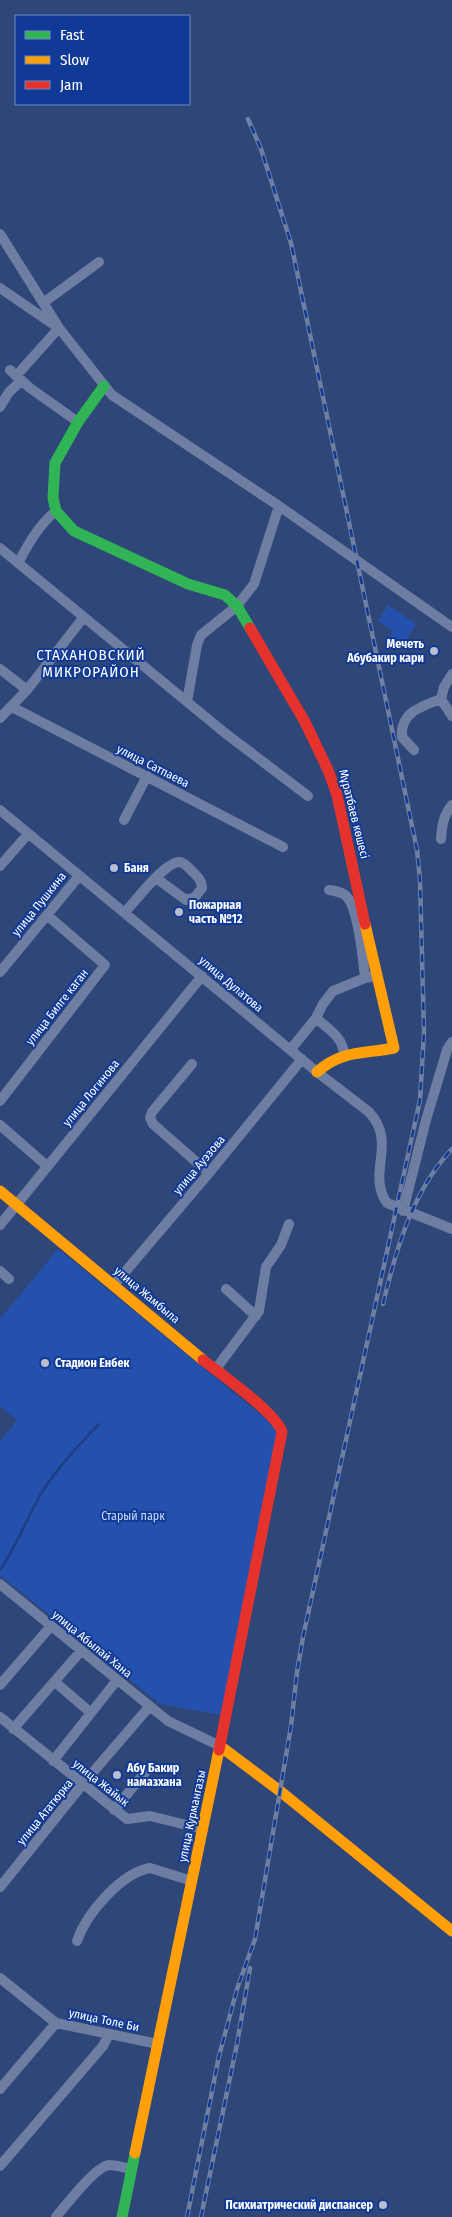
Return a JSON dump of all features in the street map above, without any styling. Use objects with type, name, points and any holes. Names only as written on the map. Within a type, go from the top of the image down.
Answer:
[{"type":"street","points":[[0,234],[60,328],[104,386],[127,407],[279,506],[452,627]]},
{"type":"street","points":[[43,303],[99,262]]},
{"type":"street","points":[[0,288],[60,328]]},
{"type":"street","points":[[0,407],[16,376],[60,328]]},
{"type":"street","points":[[16,376],[78,422]]},
{"type":"street","points":[[104,386],[78,422],[55,463],[53,498],[56,512],[74,531],[128,554],[188,584],[225,595],[237,606]]},
{"type":"street","points":[[187,702],[197,645],[201,636],[237,606],[254,584],[279,506]]},
{"type":"street","points":[[18,563],[35,533],[56,512]]},
{"type":"street","points":[[0,548],[225,733],[308,796]]},
{"type":"street","name":"Мұратбаев көшесі","points":[[237,606],[310,732],[329,769],[338,795],[371,977],[394,1048],[376,1053],[344,1054]]},
{"type":"street","points":[[0,718],[27,690],[83,618]]},
{"type":"street","points":[[0,669],[27,690]]},
{"type":"street","points":[[452,674],[444,687],[441,699],[452,716]]},
{"type":"street","points":[[414,750],[402,737],[403,723],[409,714],[416,709],[441,699]]},
{"type":"street","name":"улица Сатпаева","points":[[12,706],[283,847]]},
{"type":"street","points":[[124,820],[147,776]]},
{"type":"street","points":[[441,839],[446,812],[452,805]]},
{"type":"street","name":"улица Дулатова","points":[[0,810],[317,1072],[369,1112],[375,1119],[383,1143],[379,1183],[383,1199],[390,1206],[404,1211]]},
{"type":"street","points":[[0,866],[28,834]]},
{"type":"street","name":"улица Пушкина","points":[[0,972],[79,876]]},
{"type":"street","points":[[125,912],[156,878]]},
{"type":"street","points":[[291,1050],[316,1018],[323,1004],[333,991],[371,977],[349,898],[342,893],[330,890]]},
{"type":"street","name":"улица Билге каган","points":[[0,1101],[105,965],[46,915]]},
{"type":"street","name":"улица Логинова","points":[[0,1225],[202,976]]},
{"type":"street","points":[[316,1018],[338,1036],[342,1042],[344,1054],[328,1061],[317,1072]]},
{"type":"street","points":[[452,1042],[447,1050],[426,1120],[404,1211],[452,1229]]},
{"type":"street","name":"улица Ауэзова","points":[[114,1285],[302,1059]]},
{"type":"street","points":[[192,1064],[152,1112],[150,1118],[153,1124],[209,1173]]},
{"type":"street","points":[[0,1125],[47,1166]]},
{"type":"street","name":"улица Жамбыла","points":[[0,1190],[276,1422]]},
{"type":"street","points":[[215,1370],[256,1316],[262,1299],[266,1267],[281,1245],[289,1224]]},
{"type":"street","points":[[0,1271],[9,1279]]},
{"type":"street","points":[[226,1289],[256,1316]]},
{"type":"street","name":"улица Курмангазы","points":[[122,2217],[220,1746],[282,1434],[282,1429],[276,1422]]},
{"type":"street","name":"улица Абылай Хана","points":[[0,1584],[168,1721],[220,1746]]},
{"type":"street","points":[[0,1685],[51,1626]]},
{"type":"street","points":[[13,1729],[81,1651]]},
{"type":"street","points":[[53,1761],[117,1680]]},
{"type":"street","points":[[55,1682],[91,1713]]},
{"type":"street","name":"улица Ататюрка","points":[[0,1888],[82,1785],[149,1707]]},
{"type":"street","name":"улица Жайык","points":[[0,1717],[82,1785],[127,1819],[150,1816],[203,1829]]},
{"type":"street","points":[[220,1746],[280,1791],[452,1931]]},
{"type":"street","points":[[114,1810],[147,1770]]},
{"type":"street","points":[[77,1941],[86,1922],[105,1897],[143,1869],[150,1868],[192,1880]]},
{"type":"street","name":"улица Толе Би","points":[[0,1978],[56,2023],[158,2044]]},
{"type":"street","points":[[0,2089],[56,2023]]},
{"type":"street","points":[[0,2166],[103,2046],[109,2034]]},
{"type":"street","points":[[56,2217],[104,2166],[109,2165],[132,2169]]},
{"type":"green space","points":[[388,605],[416,624],[399,651],[386,643],[393,631],[378,621]]},
{"type":"green space","name":"Старый парк","points":[[58,1249],[279,1430],[222,1715],[160,1704],[0,1575],[0,1442],[17,1420],[0,1406],[0,1319]]},
{"type":"waterway","points":[[0,1570],[48,1483],[99,1424]]},
{"type":"railway","points":[[187,2217],[219,2056],[237,1989],[255,1939],[291,1726],[303,1637],[420,1100],[424,1032],[420,880],[417,850],[291,243],[261,149],[248,119]]},
{"type":"railway","points":[[383,1304],[400,1242],[416,1202],[438,1165],[452,1149]]},
{"type":"railway","points":[[201,2217],[237,2044],[250,1968]]},
{"type":"traffic: fast","points":[[104,386],[78,422],[55,463],[53,498],[56,511],[74,531],[188,584],[225,595],[237,606],[250,628]]},
{"type":"traffic: fast","points":[[122,2217],[135,2153]]},
{"type":"traffic: slow","points":[[317,1072],[344,1056],[394,1048],[365,924]]},
{"type":"traffic: slow","points":[[0,1191],[203,1360]]},
{"type":"traffic: slow","points":[[220,1746],[280,1791],[452,1931]]},
{"type":"traffic: slow","points":[[135,2153],[219,1750]]},
{"type":"traffic: jam","points":[[250,628],[305,722],[328,770],[337,795],[365,924]]},
{"type":"traffic: jam","points":[[203,1360],[270,1415],[282,1432],[219,1750]]},
{"type":"place","name":"Мечеть Абубакир кари","points":[[434,651]]},
{"type":"place","name":"Баня","points":[[114,868]]},
{"type":"place","name":"Пожарная часть №12","points":[[179,912]]},
{"type":"place","name":"Стадион Енбек","points":[[45,1363]]},
{"type":"place","name":"Абу Бакир намазхана","points":[[117,1775]]},
{"type":"place","name":"Психиатрический диспансер","points":[[383,2205]]},
{"type":"district","name":"СТАХАНОВСКИЙ МИКРОРАЙОН","points":[[91,664]]}]
